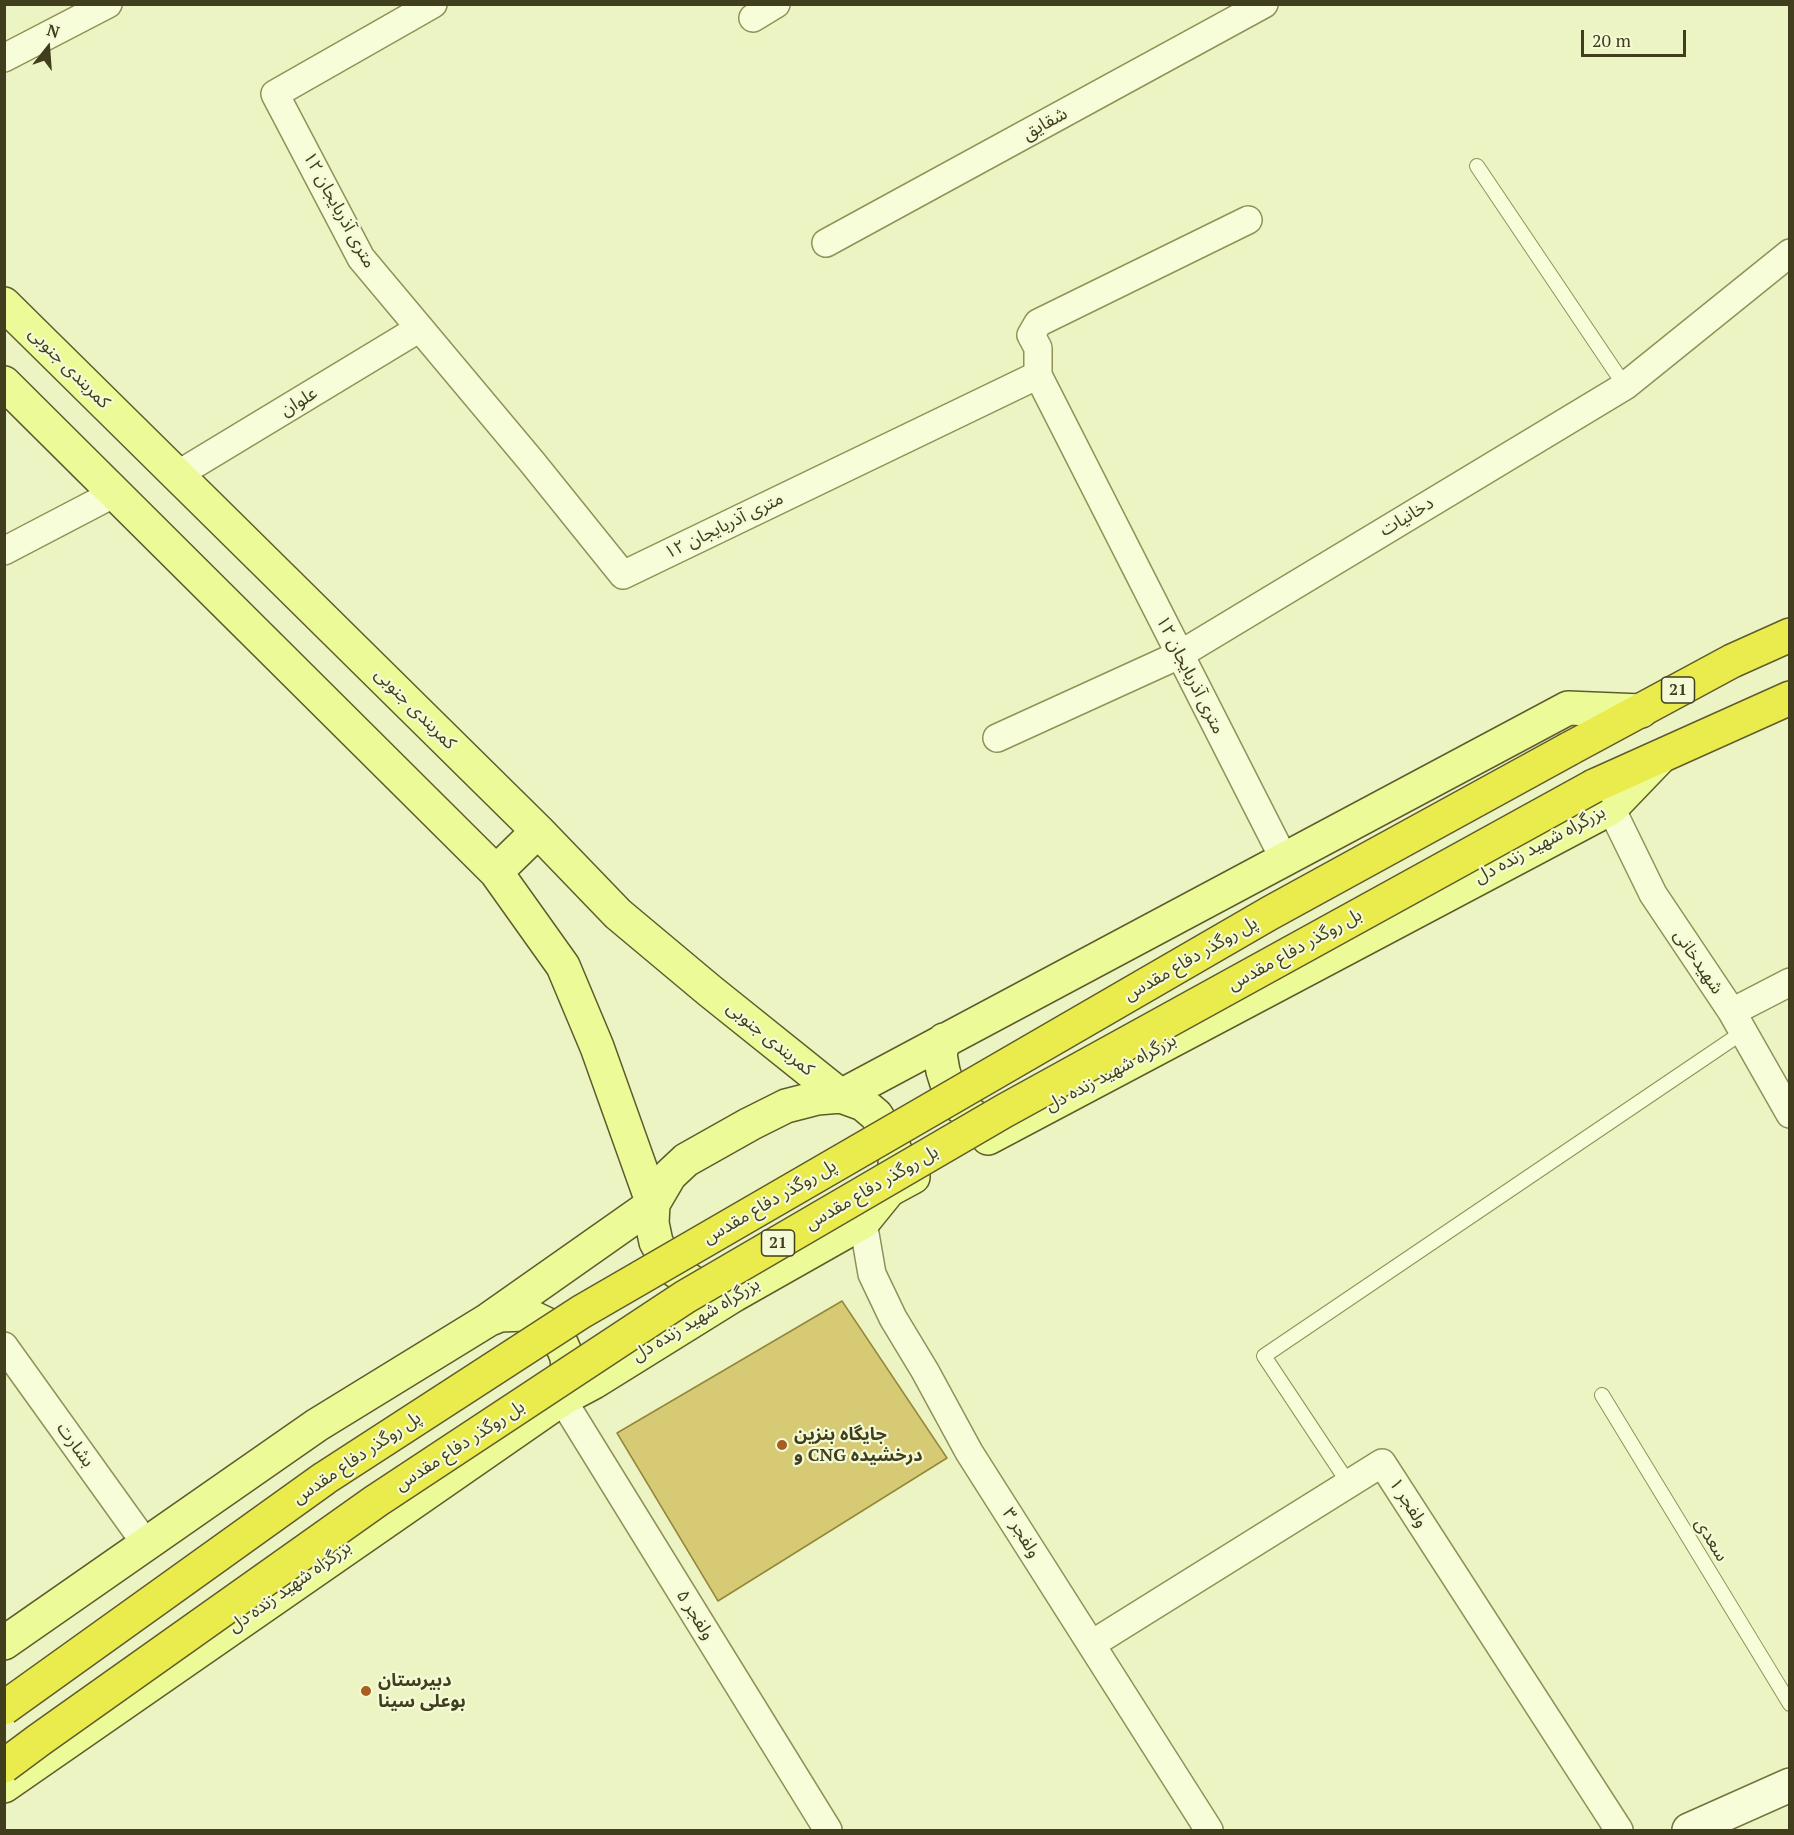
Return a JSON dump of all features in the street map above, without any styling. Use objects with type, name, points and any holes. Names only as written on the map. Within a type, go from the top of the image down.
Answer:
[{"type":"highway","name":"21","points":[[1641,711],[1732,661],[1790,635]]},
{"type":"highway","name":"بزرگراه شهید زنده دل","points":[[1602,797],[1660,757],[1790,698]]},
{"type":"highway","name":"پل روگذر دفاع مقدس","points":[[4,1708],[325,1478],[581,1312],[1270,913],[1641,711]]},
{"type":"highway","name":"بل روگذر دفاع مقدس","points":[[4,1766],[376,1501],[685,1297],[1004,1111],[1602,797]]},
{"type":"main road","name":"کمربندی جنوبی","points":[[4,304],[538,831],[618,914],[841,1096],[863,1104],[876,1115],[889,1135],[896,1153],[894,1176],[889,1190]]},
{"type":"main road","points":[[4,383],[496,872],[563,966],[597,1047],[653,1203],[652,1223],[656,1242],[670,1267],[705,1291],[734,1295]]},
{"type":"main road","points":[[4,1643],[317,1425],[488,1320],[653,1203],[670,1175],[686,1160],[786,1106],[817,1098],[841,1096],[1568,708],[1641,711]]},
{"type":"main road","name":"بزرگراه شهید زنده دل","points":[[4,1786],[562,1399],[594,1382],[734,1295],[862,1222],[889,1190],[1009,1126],[1602,797]]},
{"type":"main road","points":[[496,872],[538,831]]},
{"type":"main road","points":[[944,1040],[940,1054],[943,1071],[950,1093],[957,1104],[977,1119],[994,1125],[1009,1126]]},
{"type":"main road","points":[[488,1320],[500,1315],[525,1314],[548,1325],[557,1334],[567,1357],[568,1370],[562,1399]]},
{"type":"street","points":[[4,58],[108,4]]},
{"type":"street","name":"۱۲ متری آذربایجان","points":[[433,4],[275,94],[361,258],[623,575],[1038,375],[1284,859]]},
{"type":"street","name":"شقایق","points":[[826,243],[1264,4]]},
{"type":"street","points":[[1038,375],[1038,348],[1031,335],[1038,323],[1248,220]]},
{"type":"street","name":"دخانیات","points":[[997,738],[1179,655],[1625,386],[1790,253]]},
{"type":"street","name":"علوان","points":[[177,475],[420,328]]},
{"type":"street","points":[[4,551],[115,493]]},
{"type":"street","name":"شهیدخانی","points":[[1602,797],[1653,894],[1738,1022],[1790,1114]]},
{"type":"street","points":[[1738,1022],[1790,982]]},
{"type":"street","name":"ولفجر ۳","points":[[862,1222],[872,1274],[893,1318],[969,1452],[1209,1830]]},
{"type":"street","name":"بشارت","points":[[4,1346],[146,1544]]},
{"type":"street","name":"ولفجر ۵","points":[[562,1399],[828,1830]]},
{"type":"street","name":"ولفجر ۱","points":[[1092,1644],[1382,1463],[1619,1830]]},
{"type":"street","points":[[1689,1830],[1790,1785]]},
{"type":"lane","points":[[1477,166],[1625,386]]},
{"type":"lane","points":[[1349,1484],[1264,1356],[1738,1022]]},
{"type":"lane","name":"سعدی","points":[[1602,1395],[1790,1704]]},
{"type":"building","name":"جایگاه بنزین و CNG درخشیده","points":[[842,1301],[947,1458],[718,1601],[617,1433]]},
{"type":"place","name":"جایگاه بنزین و CNG درخشیده","points":[[782,1445]]},
{"type":"place","name":"دبیرستان بوعلی سینا","points":[[366,1691]]}]
